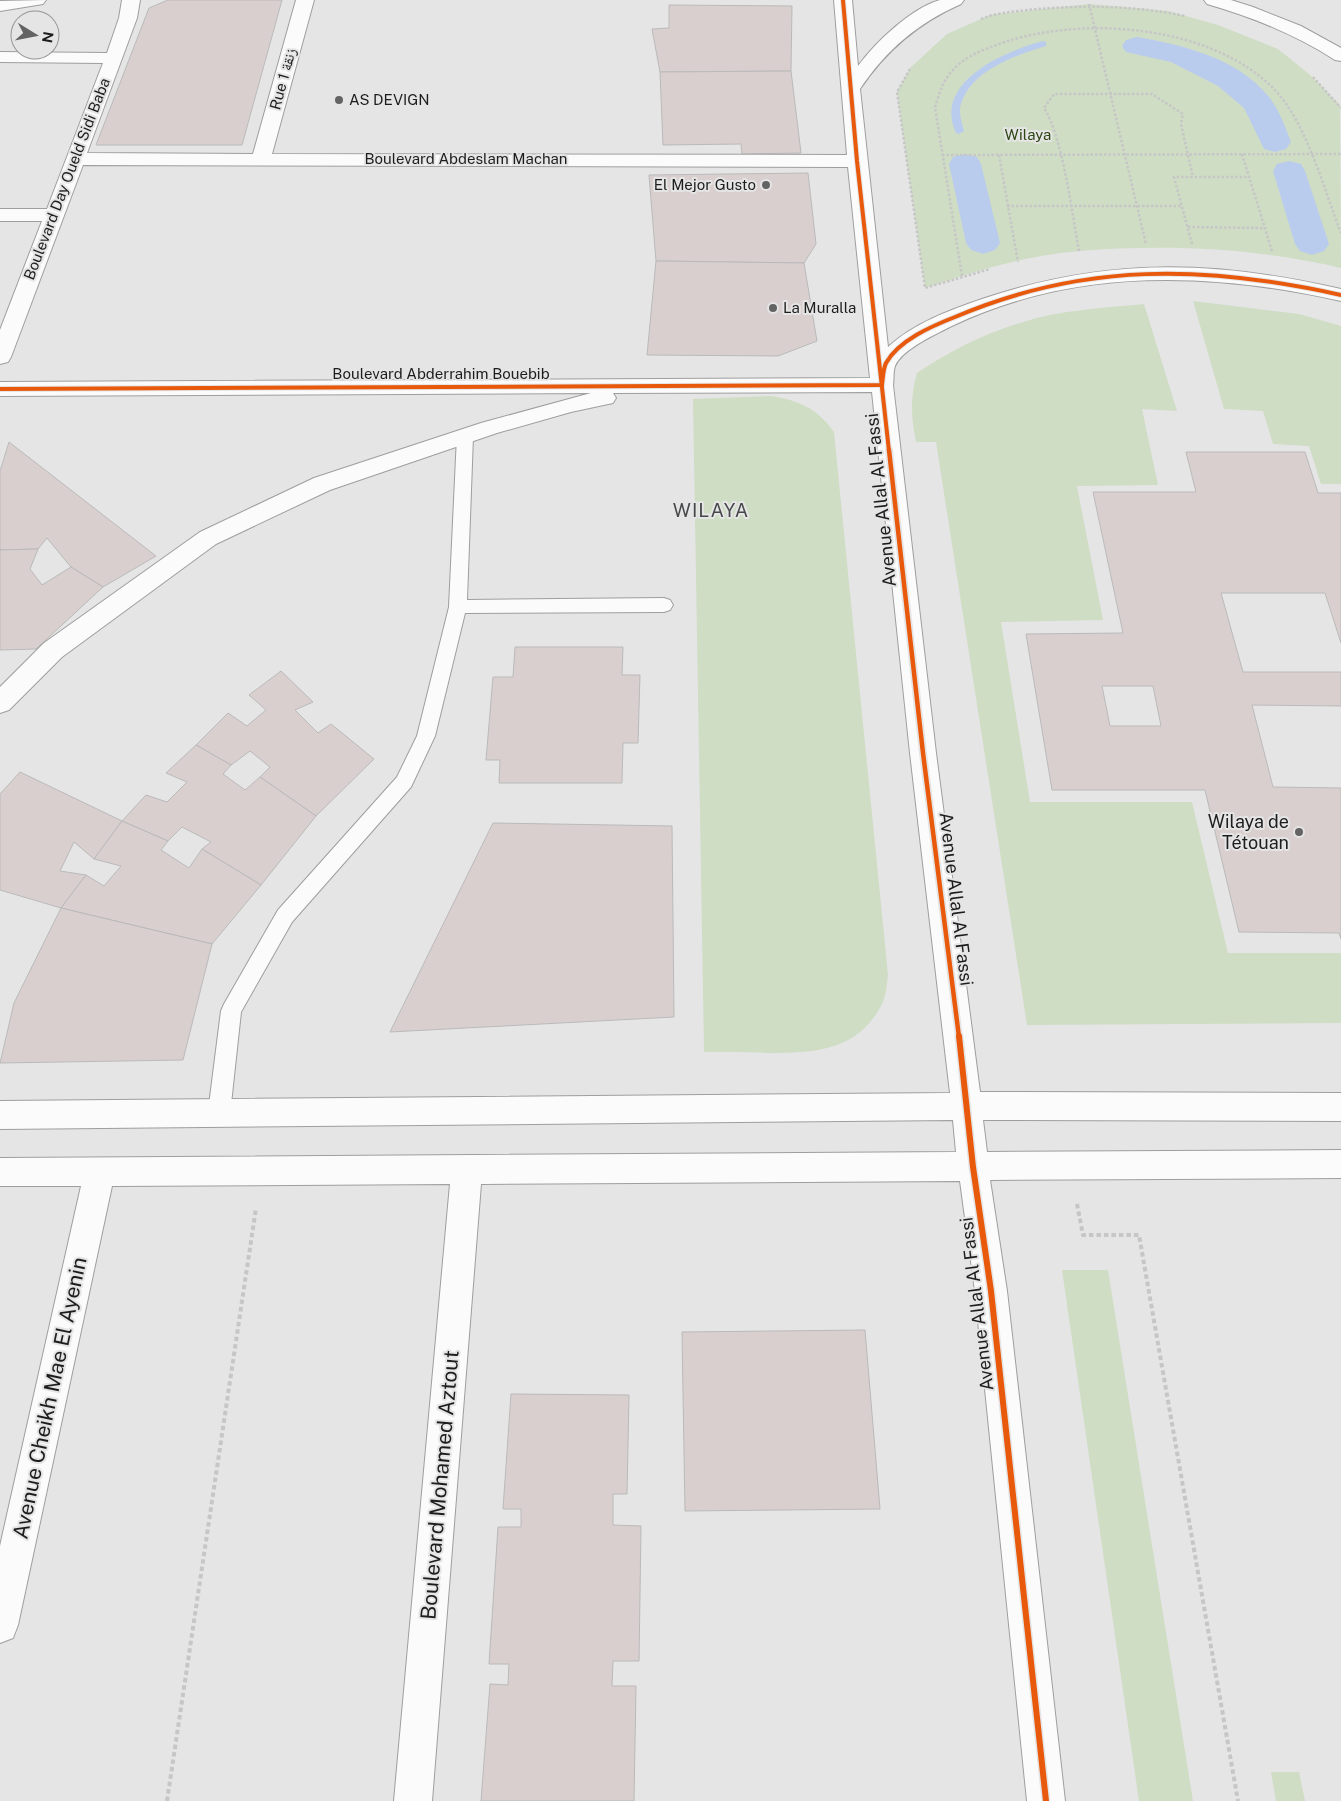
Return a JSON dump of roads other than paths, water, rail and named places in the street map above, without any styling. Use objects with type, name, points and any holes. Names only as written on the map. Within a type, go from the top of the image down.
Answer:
[{"type":"street","points":[[0,6],[37,0]]},
{"type":"street","name":"Boulevard Day Oueld Sidi Baba","points":[[0,357],[114,58],[128,18],[131,0]]},
{"type":"street","name":"Rue 1 زنقة","points":[[261,159],[305,0]]},
{"type":"street","name":"Avenue Allal Al Fassi","points":[[843,0],[857,161],[923,753],[958,1023],[966,1106],[991,1291],[1046,1801]]},
{"type":"street","points":[[851,89],[863,70],[893,37],[921,15],[955,0]]},
{"type":"street","points":[[1213,0],[1280,23],[1321,43],[1341,56]]},
{"type":"street","points":[[0,57],[114,58]]},
{"type":"street","name":"Boulevard Abdeslam Machan","points":[[75,158],[857,161]]},
{"type":"street","points":[[0,215],[53,215]]},
{"type":"street","points":[[882,385],[886,363],[900,348],[921,332],[953,316],[989,304],[1044,288],[1087,279],[1134,274],[1214,275],[1277,282],[1341,295]]},
{"type":"street","name":"Boulevard Abderrahim Bouebib","points":[[0,389],[882,385]]},
{"type":"street","points":[[0,703],[53,650],[208,538],[322,484],[465,436],[571,405],[655,386]]},
{"type":"street","points":[[0,1114],[804,1110],[966,1106],[1341,1107]]},
{"type":"street","points":[[0,1172],[1341,1164]]},
{"type":"street","name":"Boulevard Mohamed Aztout","points":[[413,1801],[467,1170]]},
{"type":"street","name":"Avenue Cheikh Mae El Ayenin","points":[[0,1625],[100,1171]]},
{"type":"lane","points":[[219,1113],[232,1011],[286,916],[404,782],[426,736],[458,607],[465,436]]},
{"type":"lane","points":[[458,607],[664,605]]},
{"type":"waterway","points":[[959,131],[956,104],[970,82],[980,73],[1005,58],[1043,44]]},
{"type":"waterway","points":[[1137,46],[1181,55],[1229,79],[1257,103],[1275,142]]},
{"type":"waterway","points":[[965,164],[983,243]]},
{"type":"waterway","points":[[1289,171],[1312,244]]},
{"type":"place","name":"AS DEVIGN","points":[[339,100]]},
{"type":"place","name":"El Mejor Gusto","points":[[766,185]]},
{"type":"place","name":"La Muralla","points":[[773,308]]},
{"type":"place","name":"Wilaya de Tétouan","points":[[1299,832]]},
{"type":"district","name":"WILAYA","points":[[711,510]]},
{"type":"park label","name":"Wilaya","points":[[1028,135]]}]
